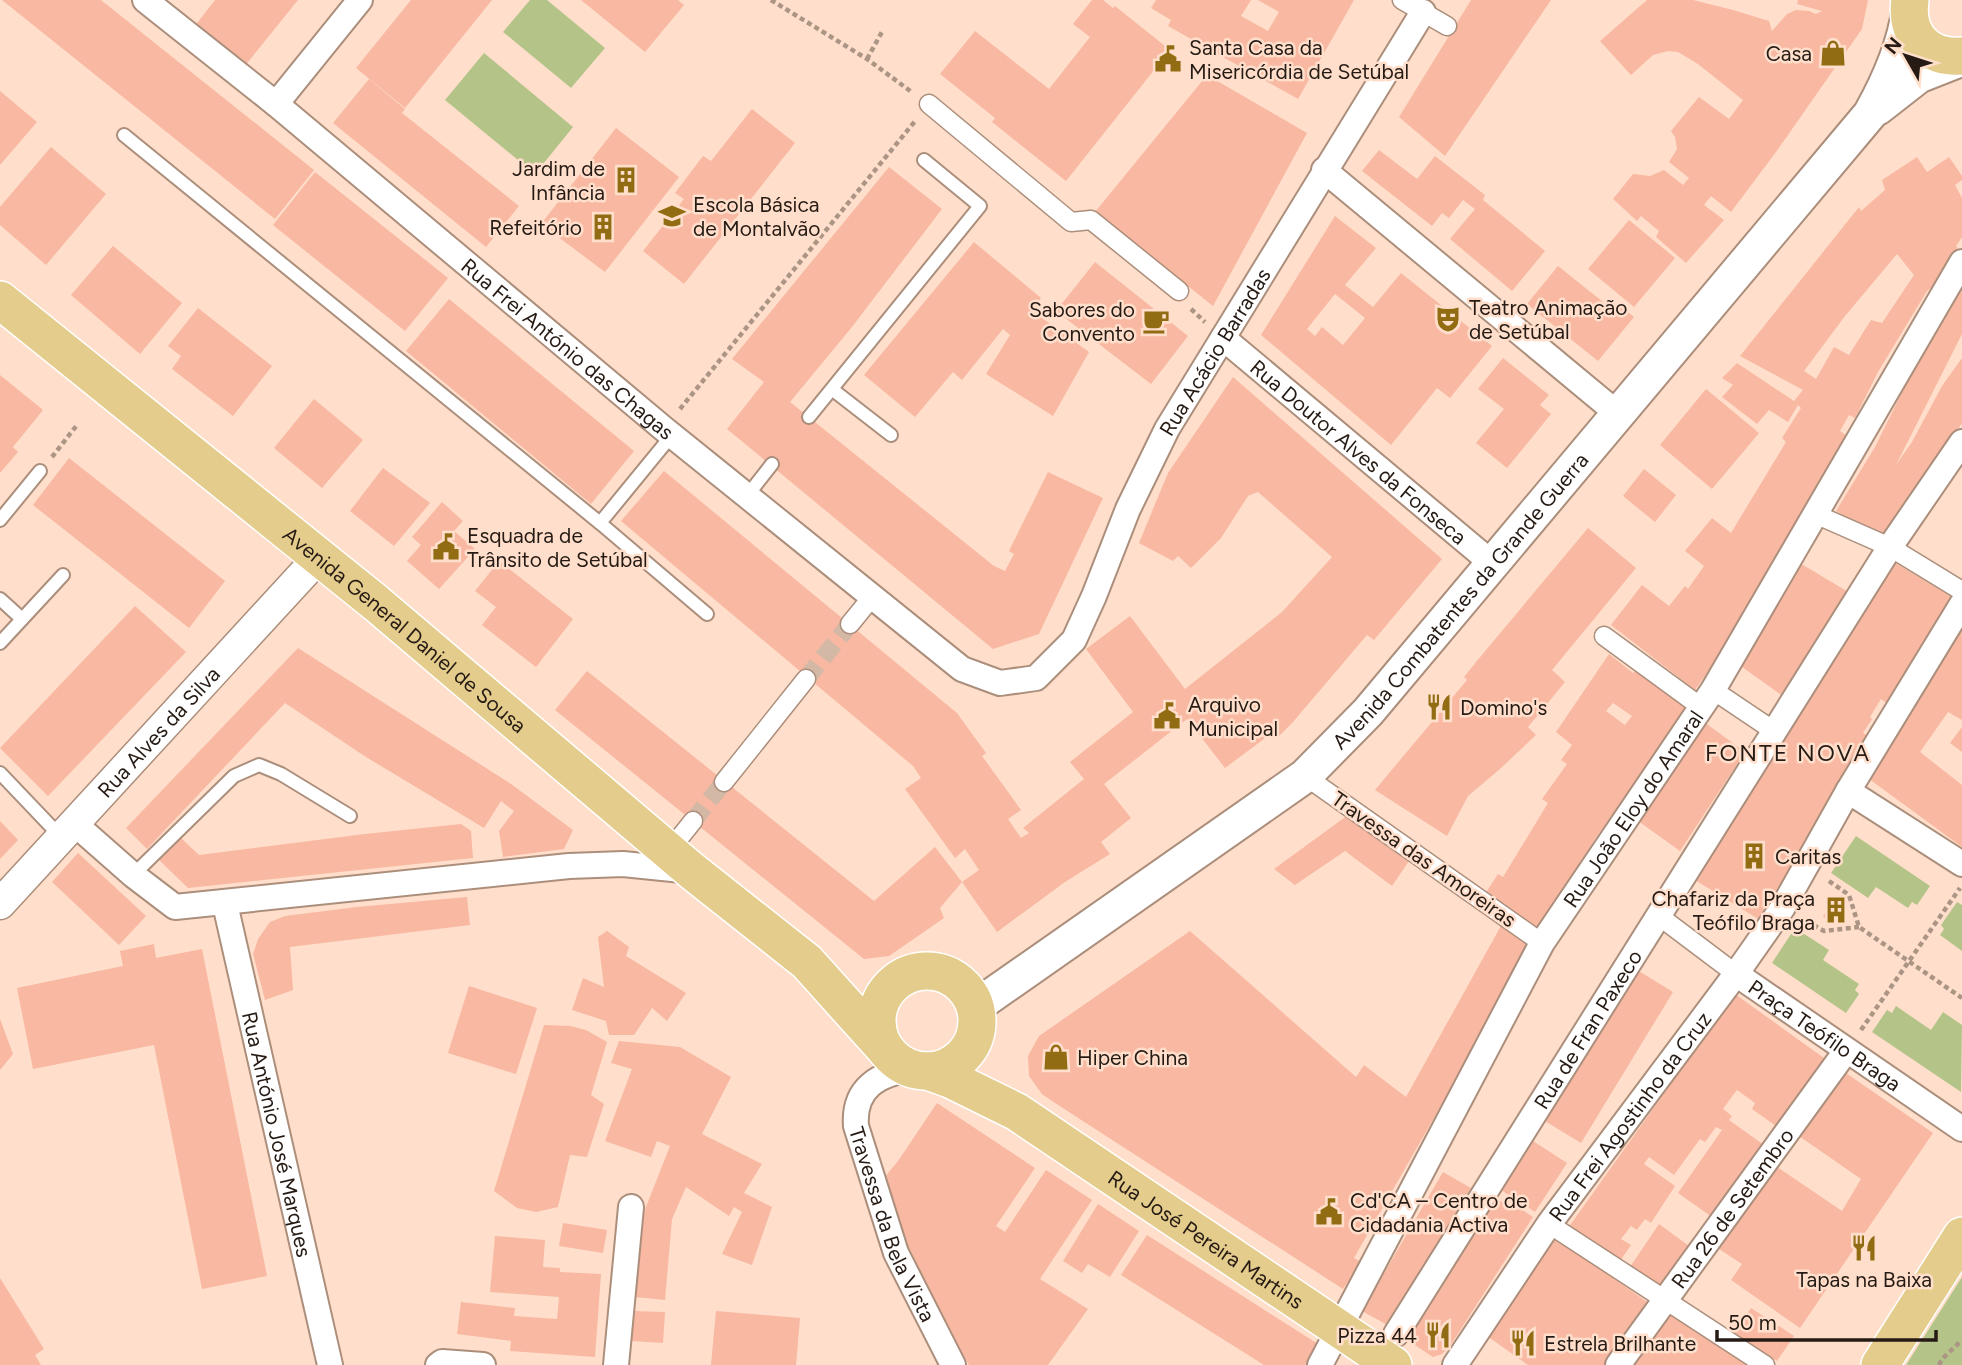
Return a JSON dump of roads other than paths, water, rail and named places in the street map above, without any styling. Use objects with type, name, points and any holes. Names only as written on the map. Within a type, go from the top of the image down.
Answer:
[{"type":"main road","points":[[1909,4],[1914,30],[1926,47],[1937,55],[1962,58]]},
{"type":"main road","name":"Avenida Combatentes da Grande Guerra","points":[[976,1015],[1305,776],[1368,712],[1870,114],[1885,89],[1907,24],[1909,4]]},
{"type":"main road","name":"Avenida Combatentes da Grande Guerra","points":[[1870,114],[1913,80],[1962,58]]},
{"type":"main road","name":"Avenida General Daniel de Sousa","points":[[0,300],[397,621],[680,861],[807,962],[909,1064]]},
{"type":"main road","name":"Avenida General Daniel de Sousa","points":[[807,962],[837,977],[856,979],[936,972],[954,978],[967,991],[976,1015]]},
{"type":"main road","points":[[917,972],[901,979],[887,992],[879,1006],[877,1022],[880,1037],[909,1064],[944,1068],[958,1061],[975,1037],[976,1015]]},
{"type":"main road","name":"Rua José Pereira Martins","points":[[976,1015],[982,1057],[990,1077],[1017,1112]]},
{"type":"main road","name":"Rua José Pereira Martins","points":[[909,1064],[950,1079],[1017,1112],[1340,1329],[1395,1350]]},
{"type":"main road","points":[[1880,1365],[1962,1236]]},
{"type":"street","name":"Rua Frei António das Chagas","points":[[145,0],[276,104],[668,432],[962,669],[1000,683]]},
{"type":"street","points":[[276,104],[360,0]]},
{"type":"street","points":[[1419,4],[1447,26]]},
{"type":"street","name":"Rua Acácio Barradas","points":[[1000,683],[1035,678],[1074,640],[1128,509],[1161,440],[1324,170],[1419,4]]},
{"type":"street","points":[[929,104],[1071,222],[1091,220],[1179,291]]},
{"type":"street","points":[[1324,170],[1618,414]]},
{"type":"street","name":"Rua João Eloy do Amaral","points":[[1320,1365],[1542,943],[1707,698],[1960,271]]},
{"type":"street","name":"Rua Doutor Alves da Fonseca","points":[[1223,338],[1493,564]]},
{"type":"street","name":"Rua de Fran Paxeco","points":[[1395,1350],[1774,731],[1890,547],[1962,443]]},
{"type":"street","points":[[1815,514],[1890,547],[1962,591]]},
{"type":"street","name":"Rua Alves da Silva","points":[[0,904],[318,558]]},
{"type":"street","points":[[850,624],[872,597]]},
{"type":"street","name":"Praça Teófilo Braga","points":[[1962,604],[1848,791],[1808,867],[1737,974],[1962,1129]]},
{"type":"street","points":[[1604,636],[1707,698],[1774,731]]},
{"type":"street","points":[[724,782],[806,679]]},
{"type":"street","name":"Travessa das Amoreiras","points":[[1305,776],[1542,943]]},
{"type":"street","points":[[1848,791],[1962,864]]},
{"type":"street","points":[[68,830],[175,907],[225,904],[569,866],[680,861],[693,821]]},
{"type":"street","name":"Rua António José Marques","points":[[225,904],[330,1365]]},
{"type":"street","points":[[1659,916],[1737,974]]},
{"type":"street","name":"Rua Frei Agostinho da Cruz","points":[[1455,1365],[1549,1224],[1737,974]]},
{"type":"street","name":"Rua 26 de Setembro","points":[[1618,1365],[1846,1051]]},
{"type":"street","name":"Travessa da Bela Vista","points":[[909,1064],[881,1076],[866,1088],[858,1101],[856,1126],[896,1253],[953,1365]]},
{"type":"street","points":[[615,1365],[631,1207]]},
{"type":"street","points":[[1549,1224],[1765,1365]]},
{"type":"street","points":[[440,1364],[483,1365]]},
{"type":"lane","points":[[124,135],[600,523],[707,614]]},
{"type":"lane","points":[[809,417],[981,206],[924,160]]},
{"type":"lane","points":[[833,390],[891,435]]},
{"type":"lane","points":[[600,523],[668,432]]},
{"type":"lane","points":[[747,496],[772,464]]},
{"type":"lane","points":[[0,520],[40,471]]},
{"type":"lane","points":[[0,643],[63,575]]},
{"type":"lane","points":[[0,599],[22,619]]},
{"type":"lane","points":[[133,875],[234,776],[259,765],[281,774],[350,816]]},
{"type":"lane","points":[[0,773],[68,830]]},
{"type":"tunnel","points":[[806,679],[850,624]]},
{"type":"tunnel","points":[[693,821],[724,782]]},
{"type":"place","name":"Casa","points":[[1833,53]]},
{"type":"place","name":"Santa Casa da Misericórdia de Setúbal","points":[[1168,59]]},
{"type":"place","name":"Jardim de Infância","points":[[626,180]]},
{"type":"place","name":"Escola Básica de Montalvão","points":[[672,216]]},
{"type":"place","name":"Refeitório","points":[[603,227]]},
{"type":"place","name":"Teatro Animação de Setúbal","points":[[1448,319]]},
{"type":"place","name":"Sabores do Convento","points":[[1156,321]]},
{"type":"place","name":"Esquadra de Trânsito de Setúbal","points":[[446,547]]},
{"type":"place","name":"Domino's","points":[[1439,707]]},
{"type":"place","name":"Arquivo Municipal","points":[[1167,716]]},
{"type":"place","name":"Caritas","points":[[1754,856]]},
{"type":"place","name":"Chafariz da Praça Teófilo Braga","points":[[1836,910]]},
{"type":"place","name":"Hiper China","points":[[1056,1057]]},
{"type":"place","name":"Cd'CA – Centro de Cidadania Activa","points":[[1329,1212]]},
{"type":"place","name":"Tapas na Baixa","points":[[1864,1248]]},
{"type":"place","name":"Pizza 44","points":[[1438,1335]]},
{"type":"place","name":"Estrela Brilhante","points":[[1523,1343]]},
{"type":"district","name":"FONTE NOVA","points":[[1788,753]]}]
